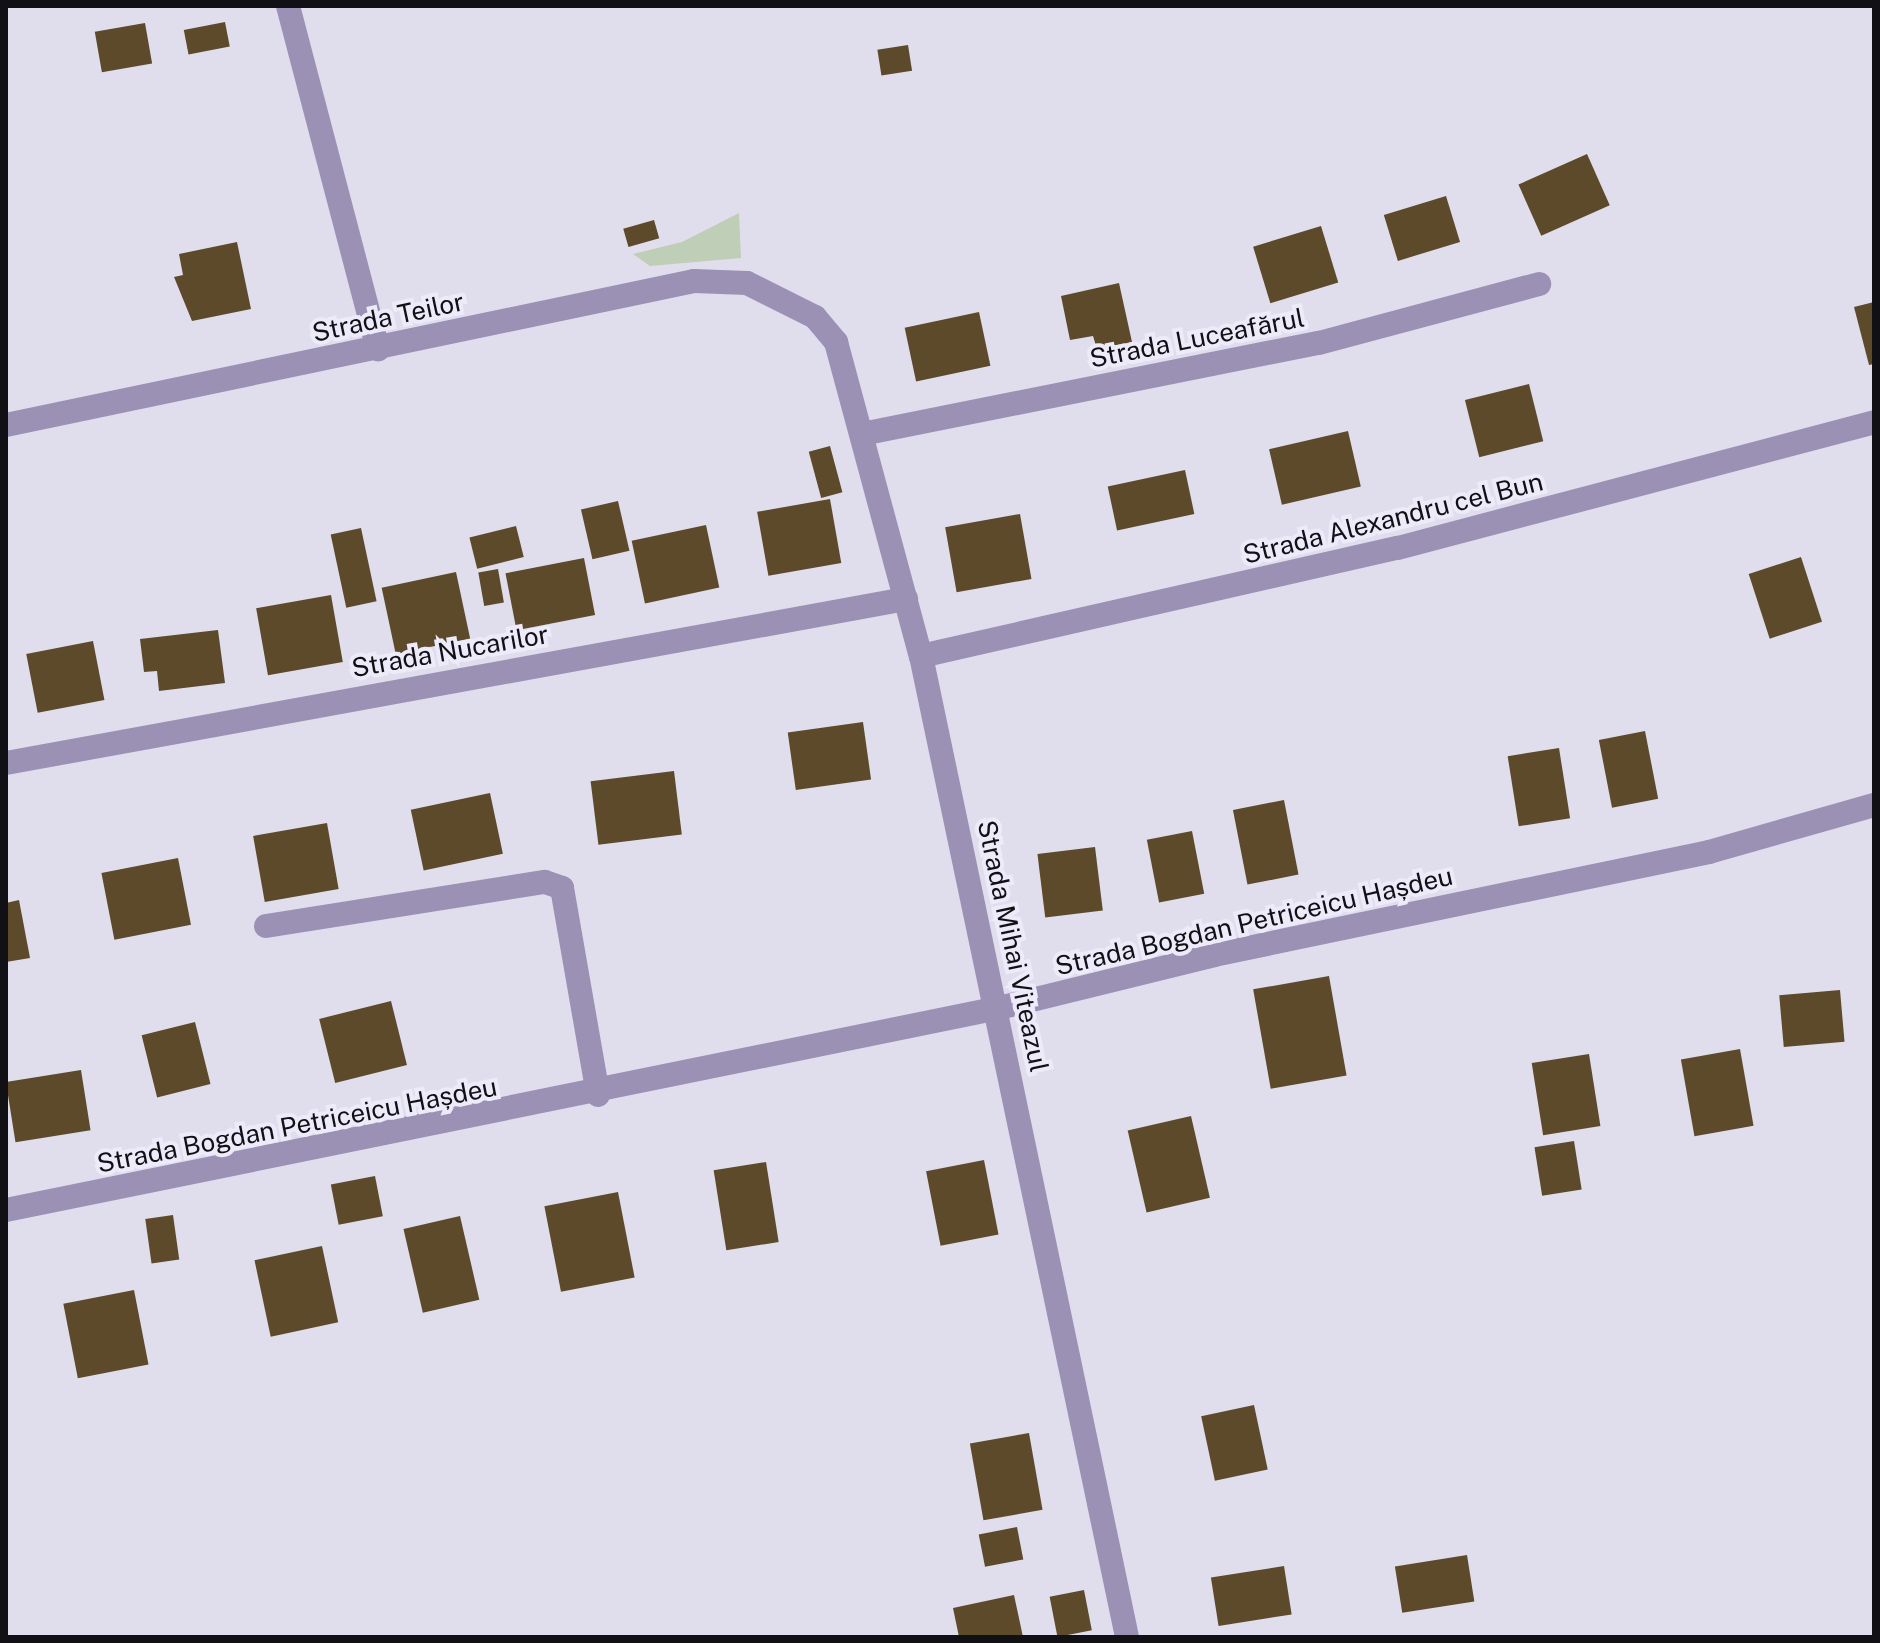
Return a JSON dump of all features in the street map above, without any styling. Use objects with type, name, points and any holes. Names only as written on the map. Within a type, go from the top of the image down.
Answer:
[{"type":"street","points":[[288,6],[378,349]]},
{"type":"street","name":"Strada Teilor","points":[[6,425],[694,281],[747,283],[781,298]]},
{"type":"street","name":"Strada Luceafărul","points":[[862,434],[1319,343],[1539,284]]},
{"type":"street","name":"Strada Mihai Viteazul","points":[[781,298],[815,317],[836,342],[921,656],[999,1008],[1127,1637]]},
{"type":"street","name":"Strada Alexandru cel Bun","points":[[921,656],[1398,548],[1874,422]]},
{"type":"street","name":"Strada Nucarilor","points":[[6,763],[906,599]]},
{"type":"street","name":"Strada Bogdan Petriceicu Hașdeu","points":[[6,1210],[598,1095],[1709,852],[1874,805]]},
{"type":"street","points":[[266,926],[545,882],[562,888],[598,1095]]},
{"type":"green space","points":[[739,213],[741,258],[650,266],[633,254],[682,242]]},
{"type":"building","points":[[225,22],[230,47],[189,55],[184,30]]},
{"type":"building","points":[[145,23],[152,63],[102,72],[95,32]]},
{"type":"building","points":[[908,45],[912,71],[881,76],[877,50]]},
{"type":"building","points":[[1587,154],[1610,205],[1541,236],[1518,185]]},
{"type":"building","points":[[1446,196],[1460,242],[1398,261],[1384,215]]},
{"type":"building","points":[[654,220],[659,238],[628,247],[623,229]]},
{"type":"building","points":[[1321,226],[1338,282],[1270,303],[1253,247]]},
{"type":"building","points":[[237,242],[251,309],[192,321],[174,277],[183,275],[179,254]]},
{"type":"building","points":[[1119,283],[1132,342],[1097,349],[1093,336],[1070,340],[1061,296]]},
{"type":"building","points":[[1874,302],[1874,364],[1869,365],[1854,307]]},
{"type":"building","points":[[979,312],[990,366],[916,382],[905,328]]},
{"type":"building","points":[[1529,384],[1543,441],[1479,457],[1465,400]]},
{"type":"building","points":[[1348,431],[1361,487],[1282,505],[1269,449]]},
{"type":"building","points":[[830,446],[842,492],[821,498],[809,452]]},
{"type":"building","points":[[1185,470],[1194,514],[1117,530],[1108,486]]},
{"type":"building","points":[[830,499],[841,563],[768,576],[757,512]]},
{"type":"building","points":[[618,501],[629,551],[592,559],[581,510]]},
{"type":"building","points":[[1020,514],[1031,579],[957,592],[945,527]]},
{"type":"building","points":[[706,525],[719,588],[645,603],[632,541]]},
{"type":"building","points":[[516,526],[524,557],[477,569],[469,538]]},
{"type":"building","points":[[361,528],[377,601],[346,608],[331,534]]},
{"type":"building","points":[[1801,557],[1822,622],[1770,639],[1749,574]]},
{"type":"building","points":[[584,558],[595,615],[517,630],[505,573]]},
{"type":"building","points":[[498,569],[504,602],[484,606],[478,572]]},
{"type":"building","points":[[456,572],[470,639],[396,654],[382,588]]},
{"type":"building","points":[[331,595],[343,662],[268,675],[256,608]]},
{"type":"building","points":[[218,630],[225,683],[159,691],[157,671],[144,672],[140,639]]},
{"type":"building","points":[[93,641],[104,700],[38,713],[26,654]]},
{"type":"building","points":[[863,722],[871,779],[796,790],[788,733]]},
{"type":"building","points":[[1645,731],[1658,799],[1612,808],[1599,740]]},
{"type":"building","points":[[1559,748],[1570,818],[1519,826],[1508,756]]},
{"type":"building","points":[[674,771],[682,835],[598,845],[591,781]]},
{"type":"building","points":[[490,793],[503,854],[424,870],[411,810]]},
{"type":"building","points":[[1284,800],[1299,875],[1247,885],[1233,810]]},
{"type":"building","points":[[327,823],[339,889],[265,902],[253,836]]},
{"type":"building","points":[[1192,831],[1204,894],[1159,903],[1147,840]]},
{"type":"building","points":[[1095,847],[1103,911],[1045,918],[1037,854]]},
{"type":"building","points":[[178,858],[191,925],[114,940],[101,873]]},
{"type":"building","points":[[19,900],[30,958],[6,962],[6,903]]},
{"type":"building","points":[[1329,976],[1347,1075],[1271,1089],[1253,989]]},
{"type":"building","points":[[1840,990],[1845,1042],[1784,1047],[1779,995]]},
{"type":"building","points":[[391,1001],[407,1065],[335,1083],[319,1019]]},
{"type":"building","points":[[195,1022],[210,1084],[157,1097],[142,1035]]},
{"type":"building","points":[[1740,1049],[1754,1126],[1694,1136],[1681,1059]]},
{"type":"building","points":[[1589,1054],[1600,1126],[1543,1135],[1532,1063]]},
{"type":"building","points":[[81,1070],[91,1130],[15,1142],[6,1082]]},
{"type":"building","points":[[1191,1116],[1210,1198],[1147,1212],[1128,1131]]},
{"type":"building","points":[[1574,1141],[1582,1189],[1542,1196],[1534,1147]]},
{"type":"building","points":[[984,1160],[999,1235],[941,1246],[926,1171]]},
{"type":"building","points":[[766,1162],[779,1242],[726,1250],[714,1170]]},
{"type":"building","points":[[375,1176],[383,1216],[339,1225],[331,1185]]},
{"type":"building","points":[[618,1192],[635,1277],[561,1292],[544,1206]]},
{"type":"building","points":[[173,1215],[179,1260],[152,1263],[145,1219]]},
{"type":"building","points":[[460,1216],[479,1300],[423,1313],[403,1229]]},
{"type":"building","points":[[322,1246],[338,1322],[271,1337],[255,1260]]},
{"type":"building","points":[[134,1290],[149,1365],[78,1378],[63,1304]]},
{"type":"building","points":[[1254,1405],[1268,1470],[1215,1481],[1201,1416]]},
{"type":"building","points":[[1029,1433],[1043,1510],[983,1520],[970,1443]]},
{"type":"building","points":[[1017,1527],[1023,1559],[985,1567],[979,1534]]},
{"type":"building","points":[[1467,1555],[1474,1601],[1402,1613],[1395,1566]]},
{"type":"building","points":[[1284,1566],[1292,1614],[1219,1626],[1211,1578]]},
{"type":"building","points":[[1084,1590],[1092,1630],[1057,1637],[1050,1597]]},
{"type":"building","points":[[1014,1595],[1023,1637],[959,1637],[953,1608]]}]
